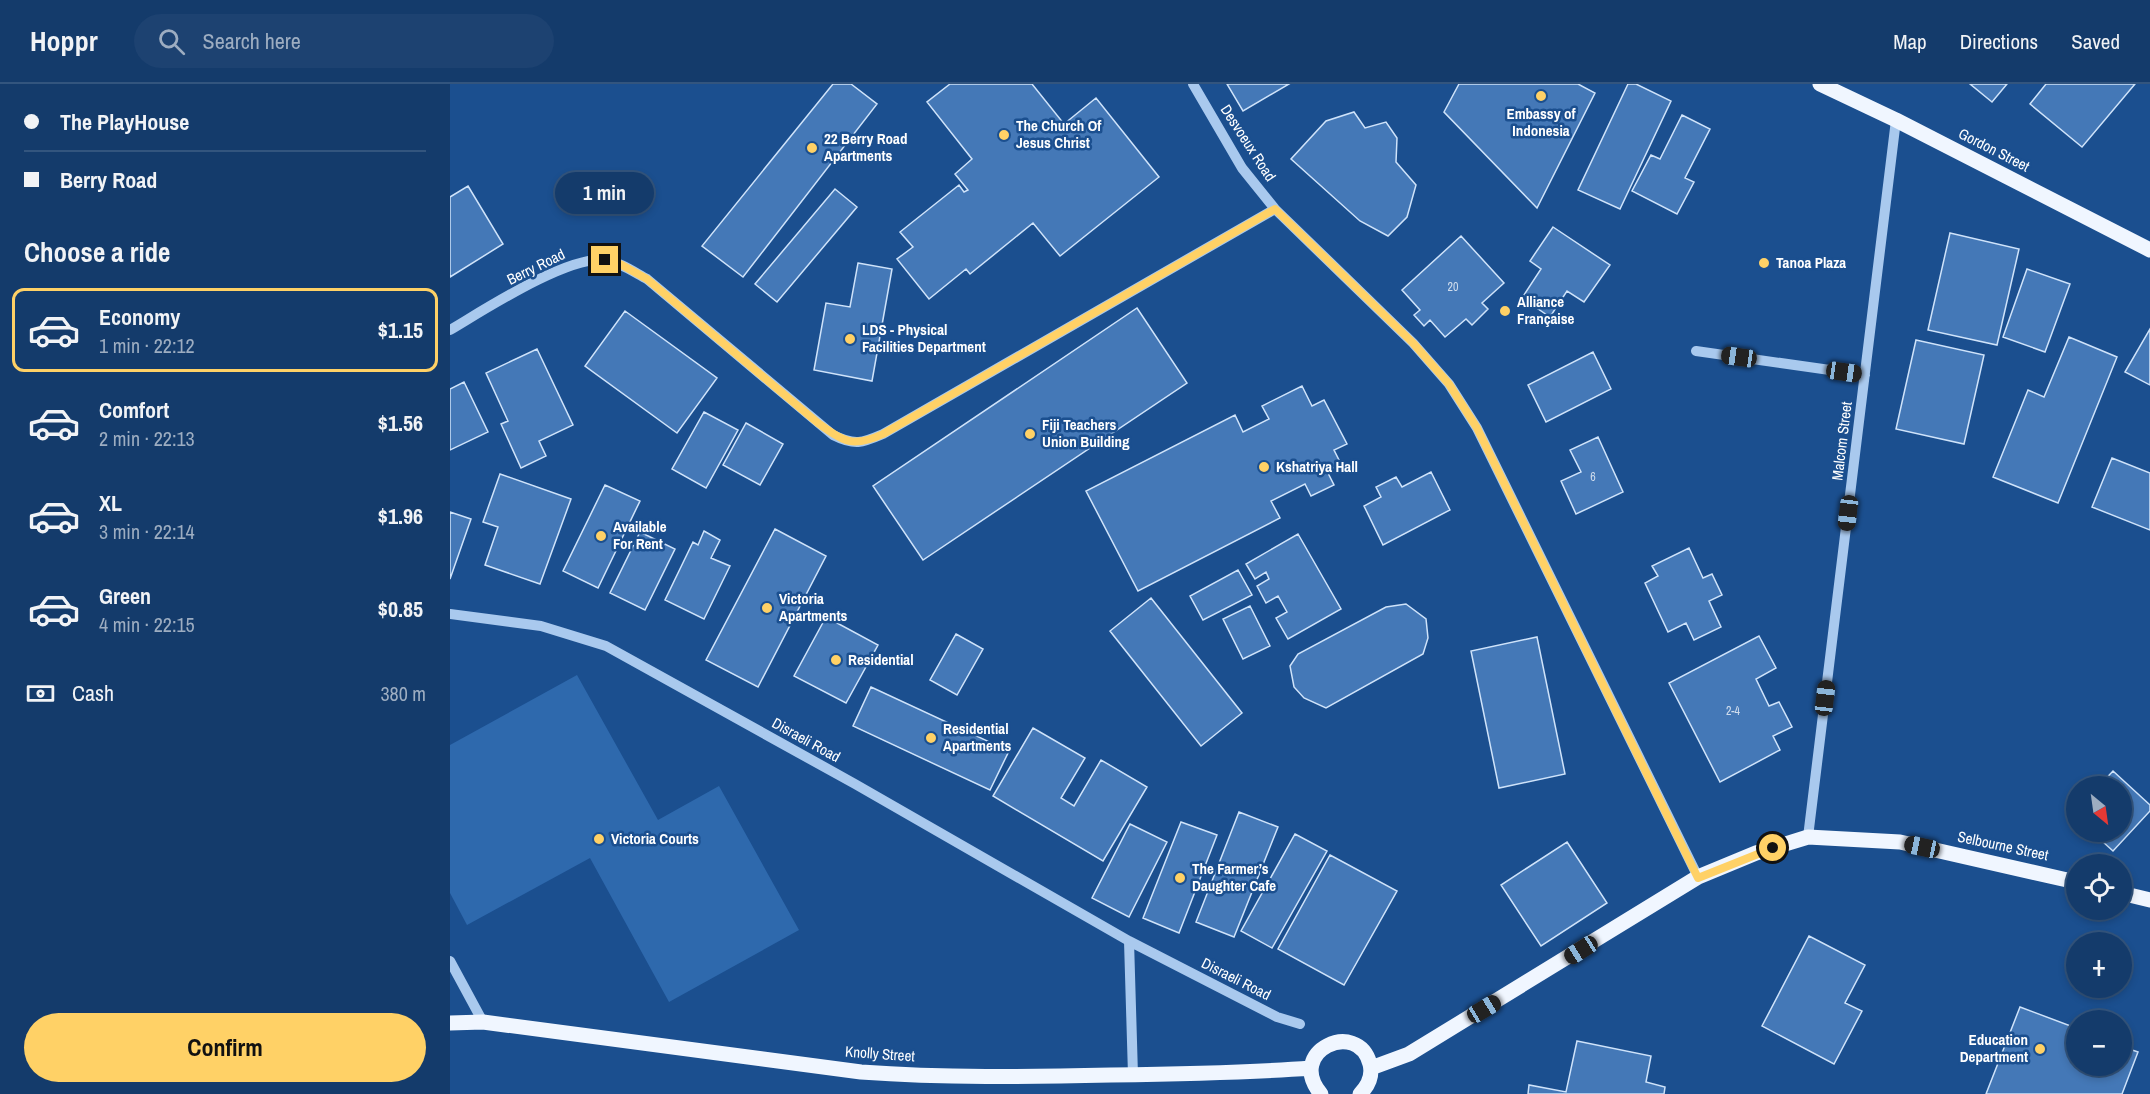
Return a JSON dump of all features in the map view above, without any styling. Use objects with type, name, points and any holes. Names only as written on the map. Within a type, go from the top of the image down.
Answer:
[{"type":"main road","name":"Gordon Street","points":[[1820,84],[1896,120],[2150,250]]},
{"type":"main road","name":"Selbourne Street","points":[[1371,1068],[1409,1054],[1698,878],[1756,853],[1808,837],[1900,842],[2066,880]]},
{"type":"main road","points":[[2132,896],[2150,900]]},
{"type":"main road","name":"Knolly Street","points":[[450,1023],[483,1022],[870,1073],[994,1077],[1230,1074],[1311,1068]]},
{"type":"main road","points":[[1321,1094],[1315,1086],[1311,1068],[1313,1059],[1326,1045],[1345,1042],[1363,1051],[1371,1068],[1366,1088],[1360,1094]]},
{"type":"street","name":"Desvoeux Road","points":[[1193,84],[1242,168],[1275,209],[1413,343],[1449,384],[1477,428],[1698,878]]},
{"type":"street","name":"Malcom Street","points":[[1808,837],[1896,120]]},
{"type":"street","name":"Berry Road","points":[[450,330],[573,264],[589,260],[605,260],[620,264],[647,279],[834,435],[848,443],[867,441],[883,434],[1275,209]]},
{"type":"street","points":[[1696,351],[1865,375]]},
{"type":"street","name":"Disraeli Road","points":[[450,614],[541,626],[606,646],[855,784],[1129,941],[1277,1017],[1300,1024]]},
{"type":"street","points":[[1129,941],[1133,1075]]},
{"type":"street","points":[[450,961],[483,1022]]},
{"type":"shaded area","name":"Victoria Courts","points":[[577,675],[658,820],[719,786],[799,930],[669,1002],[590,858],[467,925],[450,893],[450,745]]},
{"type":"building","name":"22 Berry Road Apartments","points":[[833,84],[851,84],[877,104],[743,277],[702,246]]},
{"type":"building","points":[[950,84],[1032,84],[1064,124],[1096,98],[1159,177],[1060,256],[1033,223],[970,274],[966,269],[929,299],[897,259],[913,247],[900,232],[959,185],[964,192],[968,190],[955,174],[972,159],[927,102]]},
{"type":"building","points":[[1227,84],[1289,84],[1243,111]]},
{"type":"building","points":[[1459,84],[1578,84],[1595,93],[1537,208],[1444,112]]},
{"type":"building","points":[[1628,84],[1636,84],[1671,101],[1620,209],[1578,190]]},
{"type":"building","points":[[1970,84],[2007,84],[1992,102]]},
{"type":"building","points":[[2046,84],[2135,84],[2082,147],[2030,104]]},
{"type":"building","points":[[1354,112],[1365,128],[1386,122],[1397,138],[1396,162],[1416,185],[1407,217],[1388,236],[1360,221],[1291,159],[1326,121]]},
{"type":"building","points":[[1682,115],[1710,129],[1685,178],[1694,182],[1677,214],[1632,191],[1651,155],[1660,159]]},
{"type":"building","points":[[468,186],[503,244],[450,277],[450,197]]},
{"type":"building","points":[[835,189],[857,207],[777,302],[755,284]]},
{"type":"building","points":[[1553,227],[1610,265],[1584,302],[1567,291],[1550,317],[1522,298],[1541,269],[1530,261]]},
{"type":"building","points":[[1950,233],[2019,249],[1997,345],[1928,330]]},
{"type":"building","points":[[1461,236],[1504,283],[1482,303],[1488,309],[1472,325],[1466,319],[1445,337],[1430,320],[1424,326],[1414,315],[1420,310],[1402,290]]},
{"type":"building","name":"LDS - Physical Facilities Department","points":[[858,263],[892,269],[872,381],[814,370],[826,303],[850,307]]},
{"type":"building","points":[[2027,269],[2070,284],[2045,352],[2003,337]]},
{"type":"building","name":"Fiji Teachers Union Building","points":[[1137,308],[1187,383],[923,560],[873,486]]},
{"type":"building","points":[[625,311],[717,378],[677,433],[585,366]]},
{"type":"building","points":[[2150,329],[2150,385],[2125,372]]},
{"type":"building","points":[[2069,337],[2117,357],[2058,503],[1993,477],[2028,390],[2044,397]]},
{"type":"building","points":[[1916,340],[1984,355],[1964,444],[1896,429]]},
{"type":"building","points":[[537,349],[573,425],[539,441],[546,456],[521,468],[501,424],[508,421],[486,373]]},
{"type":"building","points":[[1593,352],[1611,389],[1546,422],[1528,385]]},
{"type":"building","points":[[464,382],[488,432],[450,450],[450,389]]},
{"type":"building","points":[[1302,386],[1312,406],[1324,400],[1347,444],[1334,450],[1341,464],[1327,471],[1334,485],[1311,496],[1305,484],[1271,501],[1280,518],[1138,591],[1086,491],[1235,415],[1243,432],[1269,419],[1262,406]]},
{"type":"building","points":[[704,412],[738,430],[706,488],[672,469]]},
{"type":"building","points":[[746,423],[783,444],[760,485],[723,465]]},
{"type":"building","points":[[1598,437],[1623,492],[1576,514],[1561,481],[1581,472],[1570,450]]},
{"type":"building","points":[[2112,458],[2150,473],[2150,530],[2092,507]]},
{"type":"building","points":[[1431,472],[1450,510],[1383,545],[1364,506],[1381,497],[1376,487],[1396,477],[1402,487]]},
{"type":"building","points":[[500,474],[571,499],[540,584],[485,565],[498,527],[483,522]]},
{"type":"building","name":"Available For Rent","points":[[605,485],[640,501],[598,588],[563,571]]},
{"type":"building","points":[[450,512],[471,519],[450,579]]},
{"type":"building","name":"Victoria Apartments","points":[[775,529],[826,556],[758,687],[706,660]]},
{"type":"building","points":[[704,531],[720,540],[711,558],[730,566],[704,619],[665,600],[693,542],[698,545]]},
{"type":"building","points":[[640,532],[675,549],[645,610],[610,593]]},
{"type":"building","points":[[1298,534],[1341,609],[1288,639],[1276,618],[1287,612],[1278,596],[1266,603],[1257,586],[1269,579],[1266,572],[1255,579],[1246,564]]},
{"type":"building","points":[[1689,548],[1703,578],[1712,574],[1722,595],[1709,601],[1721,627],[1694,640],[1686,623],[1668,632],[1645,583],[1658,576],[1652,566]]},
{"type":"building","points":[[1238,570],[1252,595],[1203,620],[1190,596]]},
{"type":"building","points":[[1151,598],[1242,713],[1201,746],[1110,631]]},
{"type":"building","points":[[1406,604],[1426,619],[1428,638],[1423,654],[1326,708],[1304,698],[1294,687],[1290,666],[1298,654],[1386,607]]},
{"type":"building","points":[[1250,606],[1270,646],[1243,659],[1223,619]]},
{"type":"building","name":"Residential","points":[[826,617],[878,645],[846,703],[794,676]]},
{"type":"building","points":[[956,634],[983,649],[957,695],[930,680]]},
{"type":"building","points":[[1759,636],[1776,668],[1756,679],[1769,706],[1779,702],[1792,727],[1773,736],[1780,750],[1720,782],[1669,683]]},
{"type":"building","points":[[1537,637],[1565,774],[1499,788],[1471,651]]},
{"type":"building","name":"Residential Apartments","points":[[871,687],[1009,751],[990,790],[853,726]]},
{"type":"building","points":[[1033,728],[1085,758],[1061,798],[1074,806],[1101,760],[1147,787],[1103,861],[993,796]]},
{"type":"building","points":[[2113,771],[2118,776],[2108,776]]},
{"type":"building","points":[[2132,788],[2150,805],[2150,811],[2132,830]]},
{"type":"building","points":[[1239,812],[1278,827],[1234,937],[1196,922]]},
{"type":"building","name":"The Farmer’s Daughter Cafe","points":[[1181,822],[1217,835],[1179,933],[1143,918]]},
{"type":"building","points":[[1130,824],[1167,842],[1129,917],[1092,898]]},
{"type":"building","points":[[1295,834],[1327,851],[1272,948],[1241,931]]},
{"type":"building","points":[[1567,842],[1607,903],[1541,946],[1501,885]]},
{"type":"building","points":[[2103,842],[2121,842],[2113,851]]},
{"type":"building","points":[[1330,855],[1397,891],[1344,985],[1278,949]]},
{"type":"building","points":[[1809,936],[1865,965],[1845,1003],[1862,1011],[1834,1064],[1762,1026]]},
{"type":"building","name":"Education Department","points":[[2020,1007],[2066,1024],[2066,1076],[2129,1076],[2122,1094],[1986,1094]]},
{"type":"building","points":[[1577,1041],[1651,1056],[1646,1082],[1665,1087],[1664,1094],[1528,1094],[1529,1085],[1566,1092]]},
{"type":"building","name":"Education Department","points":[[2132,1050],[2138,1052],[2132,1068]]},
{"type":"place","name":"Embassy of Indonesia","points":[[1541,96]]},
{"type":"place","name":"The Church Of Jesus Christ","points":[[1004,135]]},
{"type":"place","name":"22 Berry Road Apartments","points":[[812,148]]},
{"type":"place","name":"Tanoa Plaza","points":[[1764,263]]},
{"type":"place","name":"Alliance Française","points":[[1505,311]]},
{"type":"place","name":"LDS - Physical Facilities Department","points":[[850,339]]},
{"type":"place","name":"Fiji Teachers Union Building","points":[[1030,434]]},
{"type":"place","name":"Kshatriya Hall","points":[[1264,467]]},
{"type":"place","name":"Available For Rent","points":[[601,536]]},
{"type":"place","name":"Victoria Apartments","points":[[767,608]]},
{"type":"place","name":"Residential","points":[[836,660]]},
{"type":"place","name":"Residential Apartments","points":[[931,738]]},
{"type":"place","name":"Victoria Courts","points":[[599,839]]},
{"type":"place","name":"The Farmer’s Daughter Cafe","points":[[1180,878]]},
{"type":"place","name":"Education Department","points":[[2040,1049]]},
{"type":"route","points":[[605,260],[620,264],[647,279],[818,423],[848,443],[867,441],[883,434],[1275,209],[1413,343],[1449,384],[1477,428],[1698,878],[1773,848]]}]
